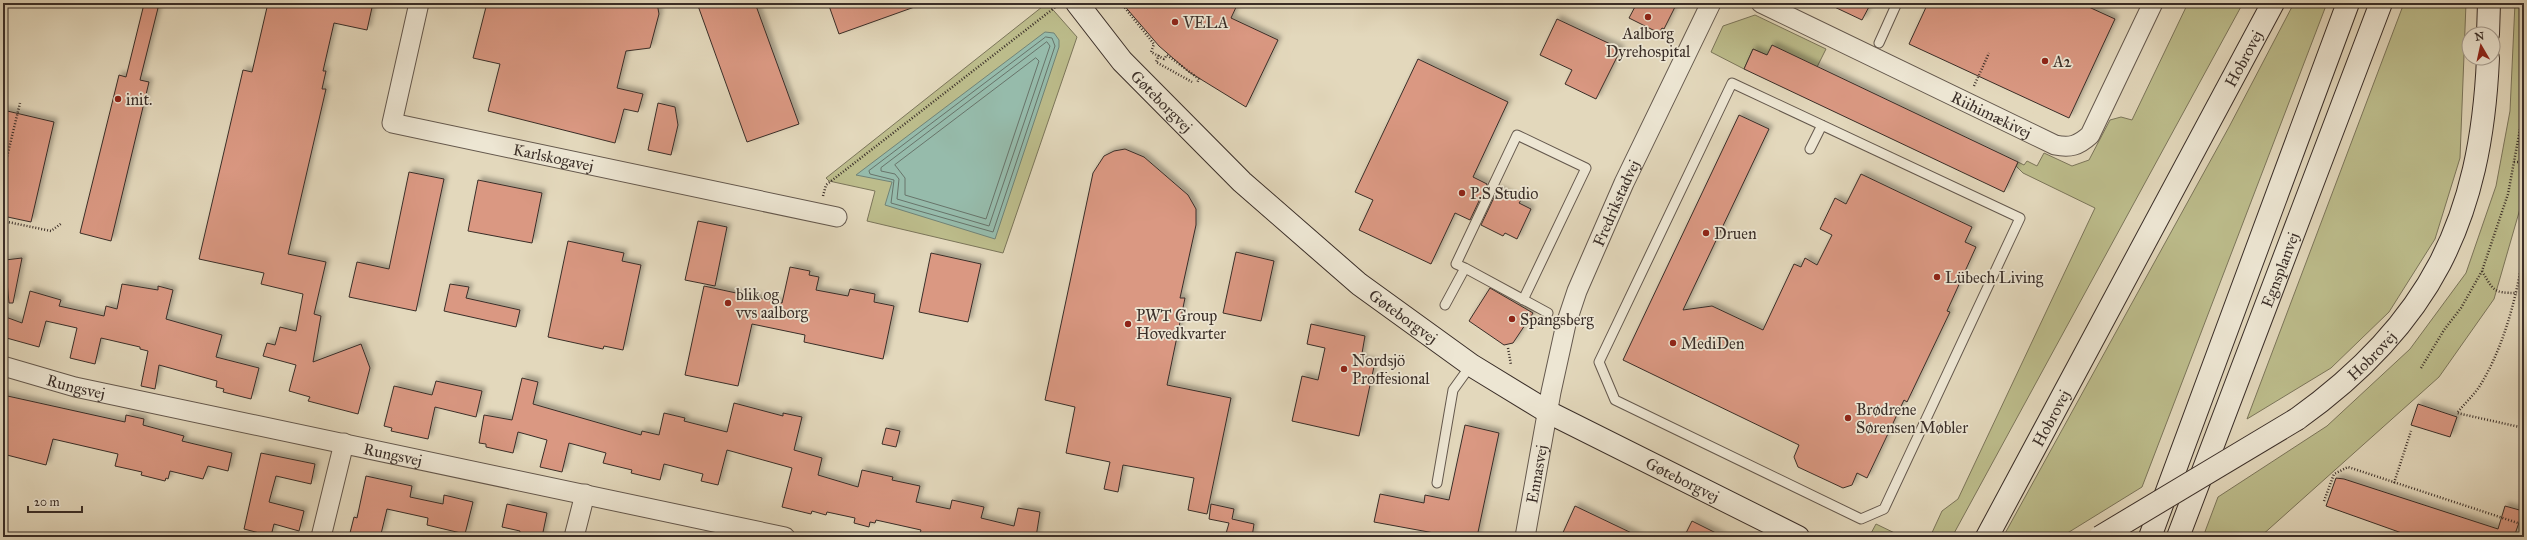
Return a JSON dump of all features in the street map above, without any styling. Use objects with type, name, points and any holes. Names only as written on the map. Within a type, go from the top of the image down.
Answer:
[{"type":"main road","name":"Gøteborgvej","points":[[1077,3],[1122,61],[1255,195],[1359,284],[1471,365],[1548,412],[1796,536]]},
{"type":"main road","name":"Hobrovej","points":[[1987,537],[2273,3]]},
{"type":"main road","name":"Egnsplanvej","points":[[2150,537],[2348,3]]},
{"type":"main road","name":"Egnsplanvej","points":[[2178,537],[2382,3]]},
{"type":"main road","points":[[2488,26],[2489,3]]},
{"type":"main road","name":"Hobrovej","points":[[2100,537],[2297,419],[2330,396],[2358,371],[2398,327],[2417,302],[2436,271],[2463,212],[2474,174],[2486,106],[2488,66]]},
{"type":"street","name":"Karlskogavej","points":[[419,3],[392,123],[837,217]]},
{"type":"street","name":"Fredrikstadvej","points":[[1548,412],[1566,324],[1577,291],[1624,183],[1711,3]]},
{"type":"street","name":"Riihimækivej","points":[[1761,3],[2055,145],[2069,148],[2082,143],[2090,135],[2154,3]]},
{"type":"street","name":"Rungsvej","points":[[3,366],[75,387],[785,537]]},
{"type":"street","name":"Ennasvej","points":[[1525,537],[1548,412]]},
{"type":"street","points":[[321,537],[344,443]]},
{"type":"street","points":[[574,537],[586,494]]},
{"type":"lane","points":[[1878,43],[1897,3]]},
{"type":"lane","points":[[1732,83],[1822,125],[2020,218],[1884,509],[1860,519],[1614,400],[1599,362],[1732,83]]},
{"type":"lane","points":[[1810,149],[1822,125]]},
{"type":"lane","points":[[1524,300],[1586,168],[1517,135],[1456,264],[1548,313]]},
{"type":"lane","points":[[1445,305],[1465,268]]},
{"type":"lane","points":[[1437,483],[1453,390],[1471,365]]},
{"type":"path","points":[[817,213],[826,185],[1060,3]]},
{"type":"path","points":[[1121,3],[1154,44],[1151,52],[1164,59],[1167,54],[1199,80],[1197,83]]},
{"type":"path","points":[[1967,103],[1989,53]]},
{"type":"path","points":[[1159,56],[1156,62],[1192,82]]},
{"type":"path","points":[[2421,368],[2444,330],[2461,308],[2482,271],[2508,194],[2521,124],[2524,63]]},
{"type":"path","points":[[5,165],[20,103]]},
{"type":"path","points":[[2514,162],[2524,162]]},
{"type":"path","points":[[3,221],[51,231],[62,223]]},
{"type":"path","points":[[2524,250],[2517,293],[2481,385],[2457,412],[2524,428]]},
{"type":"path","points":[[2482,271],[2493,290],[2499,293],[2517,293]]},
{"type":"path","points":[[1508,348],[1512,370]]},
{"type":"path","points":[[2394,483],[2411,431]]},
{"type":"path","points":[[2324,501],[2334,474],[2348,468],[2524,525]]},
{"type":"shaded area","points":[[1047,3],[1077,37],[1003,253],[867,221],[875,191],[829,181],[826,178]]},
{"type":"shaded area","points":[[2188,3],[2243,3],[1952,537],[1930,537],[1942,511],[1958,499],[2095,208],[2023,173],[2016,166],[2018,162],[2024,165],[2027,161],[2037,166],[2044,153],[2072,166],[2089,160],[2110,120],[2121,117],[2132,120]]},
{"type":"shaded area","points":[[2294,3],[2327,3],[2142,487],[2061,537],[2003,537],[2229,127]]},
{"type":"shaded area","points":[[2404,3],[2466,3],[2465,26],[2461,26],[2461,66],[2464,66],[2460,158],[2435,239],[2389,312],[2331,368],[2247,419]]},
{"type":"shaded area","points":[[2515,3],[2524,3],[2524,195],[2494,299],[2439,377],[2260,537],[2203,537],[2218,497],[2327,426],[2410,349],[2466,273],[2496,186],[2510,111]]},
{"type":"shaded area","points":[[1755,15],[1826,49],[1817,67],[1767,55],[1753,49],[1744,69],[1711,52],[1723,26]]},
{"type":"shaded area","points":[[1876,524],[1903,537],[1869,537]]},
{"type":"water","points":[[1045,32],[1054,33],[1059,40],[1059,47],[995,239],[885,205],[892,182],[856,175]]},
{"type":"building","points":[[268,3],[373,3],[367,30],[334,23],[323,71],[326,71],[322,89],[326,89],[288,254],[326,262],[314,314],[321,316],[313,362],[361,344],[370,368],[358,414],[308,401],[310,397],[289,391],[296,365],[263,356],[267,343],[275,345],[280,327],[296,331],[303,294],[261,284],[264,273],[199,259],[243,70],[252,72]]},
{"type":"building","points":[[487,3],[657,3],[659,14],[650,48],[626,51],[617,88],[643,94],[638,112],[624,109],[615,143],[488,111],[500,64],[473,58]]},
{"type":"building","points":[[697,3],[755,3],[799,124],[747,142]]},
{"type":"building","points":[[828,3],[920,3],[920,5],[839,34]]},
{"type":"building","points":[[1122,3],[1238,3],[1231,18],[1278,40],[1246,107],[1189,72],[1159,46]]},
{"type":"building","name":"Aalborg Dyrehospital","points":[[1637,3],[1677,3],[1664,29],[1662,28],[1659,33],[1629,18]]},
{"type":"building","points":[[1826,3],[1871,3],[1862,20]]},
{"type":"building","name":"A2","points":[[1928,3],[2080,3],[2115,19],[2069,118],[1909,44]]},
{"type":"building","points":[[144,4],[158,8],[140,80],[149,82],[111,241],[80,233],[119,75],[126,77]]},
{"type":"building","points":[[1557,19],[1621,49],[1596,99],[1565,84],[1572,70],[1540,55]]},
{"type":"building","points":[[1772,45],[2018,162],[2004,192],[1744,69],[1753,49],[1767,55]]},
{"type":"building","points":[[1418,59],[1508,102],[1473,177],[1487,184],[1470,220],[1455,213],[1431,264],[1359,230],[1373,200],[1355,192]]},
{"type":"building","points":[[658,103],[675,107],[678,125],[671,155],[648,150]]},
{"type":"building","points":[[3,110],[54,122],[31,222],[3,216]]},
{"type":"building","points":[[1739,115],[1769,129],[1683,310],[1712,306],[1763,330],[1794,264],[1801,267],[1805,258],[1817,265],[1832,235],[1820,229],[1835,198],[1846,204],[1861,174],[1972,227],[1965,242],[1976,247],[1947,311],[1950,312],[1907,402],[1904,400],[1867,478],[1857,473],[1852,485],[1843,488],[1798,467],[1794,457],[1799,445],[1623,360]]},
{"type":"building","points":[[1125,149],[1144,157],[1188,195],[1196,209],[1196,225],[1180,298],[1185,298],[1167,385],[1231,398],[1207,514],[1188,510],[1194,478],[1123,465],[1118,492],[1104,489],[1110,462],[1066,453],[1075,407],[1045,400],[1093,173],[1104,156],[1114,151]]},
{"type":"building","points":[[409,172],[444,179],[416,311],[349,297],[357,262],[389,269]]},
{"type":"building","points":[[478,180],[542,193],[532,243],[468,231]]},
{"type":"building","points":[[1498,189],[1521,200],[1519,203],[1531,209],[1517,239],[1505,233],[1503,236],[1481,225]]},
{"type":"building","points":[[698,221],[727,227],[715,286],[685,280]]},
{"type":"building","points":[[568,241],[624,253],[622,261],[641,265],[623,350],[604,346],[603,349],[548,337]]},
{"type":"building","points":[[1236,252],[1274,261],[1261,321],[1223,313]]},
{"type":"building","points":[[931,253],[981,264],[968,322],[919,312]]},
{"type":"building","points":[[22,258],[13,303],[9,303],[5,260]]},
{"type":"building","points":[[790,267],[810,271],[809,275],[819,277],[816,290],[848,296],[850,289],[875,294],[874,302],[894,306],[883,359],[804,342],[805,335],[752,324],[738,386],[685,375],[704,286],[782,303]]},
{"type":"building","points":[[122,284],[158,290],[158,286],[173,290],[166,319],[222,335],[216,357],[259,368],[251,399],[223,392],[224,389],[216,387],[217,381],[159,365],[155,389],[141,386],[148,351],[140,349],[140,347],[101,338],[95,364],[70,358],[77,328],[46,321],[39,347],[3,337],[3,316],[22,323],[30,291],[61,300],[59,306],[104,316],[106,306],[117,309]]},
{"type":"building","points":[[450,284],[469,287],[466,298],[520,310],[516,327],[444,311]]},
{"type":"building","points":[[1490,288],[1533,313],[1513,343],[1504,345],[1469,321]]},
{"type":"building","points":[[1311,324],[1365,336],[1361,359],[1375,362],[1359,436],[1292,421],[1302,376],[1318,380],[1325,348],[1307,344]]},
{"type":"building","points":[[522,378],[538,382],[533,404],[641,435],[642,431],[659,435],[664,413],[685,418],[684,421],[727,432],[734,403],[783,416],[783,413],[802,417],[794,450],[822,458],[818,475],[858,487],[862,470],[893,477],[892,480],[920,486],[916,502],[950,509],[952,500],[984,507],[981,518],[1014,526],[1018,508],[1040,512],[1036,537],[919,537],[921,530],[876,520],[875,523],[870,522],[869,527],[854,523],[855,518],[827,512],[826,515],[812,511],[811,514],[782,507],[792,468],[727,450],[718,485],[701,481],[703,474],[664,464],[660,480],[631,473],[632,470],[603,463],[606,453],[569,443],[562,472],[540,467],[547,440],[518,432],[513,453],[486,447],[486,444],[479,443],[484,415],[512,420]]},
{"type":"building","points":[[436,381],[482,391],[476,417],[435,407],[428,439],[391,431],[392,428],[384,426],[394,386],[432,395]]},
{"type":"building","points":[[3,395],[125,422],[126,415],[144,419],[143,425],[184,436],[182,441],[232,453],[228,471],[208,466],[203,479],[170,471],[168,479],[166,478],[165,481],[141,475],[142,472],[115,466],[118,454],[53,439],[46,465],[3,454]]},
{"type":"building","points":[[2418,404],[2457,417],[2450,437],[2411,425]]},
{"type":"building","points":[[1465,425],[1499,433],[1477,537],[1456,537],[1374,522],[1380,494],[1424,503],[1425,495],[1449,500]]},
{"type":"building","points":[[886,428],[900,431],[896,447],[882,444]]},
{"type":"building","points":[[261,453],[315,464],[311,484],[276,476],[269,502],[304,511],[299,531],[274,524],[271,536],[244,529]]},
{"type":"building","points":[[366,476],[412,486],[410,497],[443,504],[444,495],[473,502],[465,534],[427,525],[428,518],[387,509],[381,534],[377,533],[376,537],[349,537],[354,517],[357,518]]},
{"type":"building","points":[[2336,478],[2344,479],[2498,529],[2505,506],[2523,511],[2514,537],[2413,537],[2326,506]]},
{"type":"building","points":[[507,504],[547,513],[542,537],[519,537],[520,531],[502,527]]},
{"type":"building","points":[[1211,504],[1234,509],[1232,519],[1254,524],[1252,537],[1225,537],[1229,523],[1209,519]]},
{"type":"building","points":[[1575,506],[1640,537],[1561,537]]},
{"type":"building","points":[[1692,521],[1724,537],[1684,537]]},
{"type":"place","name":"Aalborg Dyrehospital","points":[[1648,17]]},
{"type":"place","name":"VELA","points":[[1175,22]]},
{"type":"place","name":"A2","points":[[2045,61]]},
{"type":"place","name":"init.","points":[[118,99]]},
{"type":"place","name":"P.S Studio","points":[[1462,193]]},
{"type":"place","name":"Druen","points":[[1706,233]]},
{"type":"place","name":"Lübech Living","points":[[1937,277]]},
{"type":"place","name":"blik og vvs aalborg","points":[[728,303]]},
{"type":"place","name":"Spangsberg","points":[[1512,319]]},
{"type":"place","name":"PWT Group Hovedkvarter","points":[[1128,324]]},
{"type":"place","name":"MediDen","points":[[1673,343]]},
{"type":"place","name":"Nordsjö Proffesional","points":[[1344,369]]},
{"type":"place","name":"Brødrene Sørensen Møbler","points":[[1848,418]]}]
